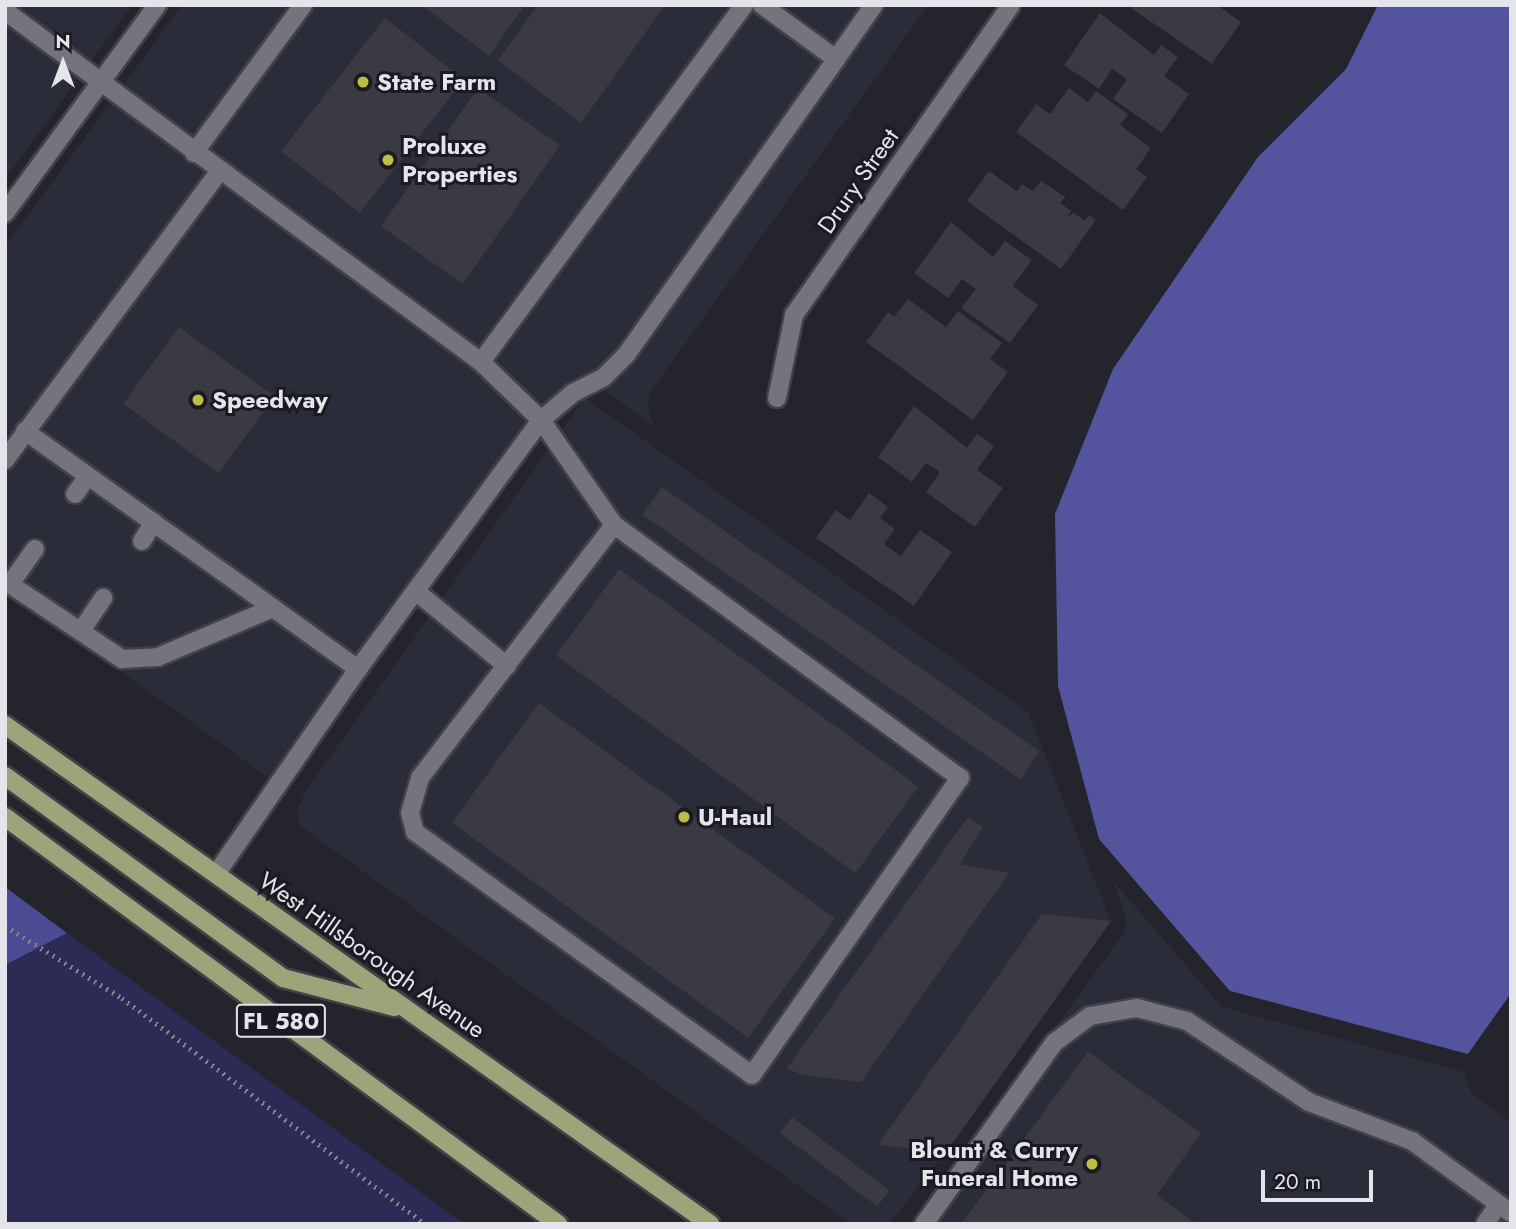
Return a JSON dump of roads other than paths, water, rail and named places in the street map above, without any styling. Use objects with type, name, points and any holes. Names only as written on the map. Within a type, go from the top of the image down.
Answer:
[{"type":"main road","name":"West Hillsborough Avenue","points":[[5,724],[710,1224]]},
{"type":"main road","points":[[5,776],[283,978],[408,1011]]},
{"type":"main road","name":"FL 580","points":[[5,817],[558,1224]]},
{"type":"street","points":[[5,213],[157,5]]},
{"type":"street","points":[[194,153],[303,5]]},
{"type":"street","points":[[481,362],[744,5]]},
{"type":"street","points":[[762,5],[836,59]]},
{"type":"street","points":[[216,874],[358,669],[418,593],[541,420],[573,394],[603,378],[626,355],[874,5]]},
{"type":"street","name":"Drury Street","points":[[777,398],[794,315],[1012,5]]},
{"type":"street","points":[[5,11],[219,172],[481,362],[541,420],[614,525],[960,778],[752,1075],[415,832],[410,813],[420,778],[614,525]]},
{"type":"street","points":[[5,460],[219,172]]},
{"type":"street","points":[[25,431],[358,669]]},
{"type":"street","points":[[75,494],[88,476]]},
{"type":"street","points":[[142,541],[154,522]]},
{"type":"street","points":[[35,549],[8,582],[122,659],[158,657],[273,608]]},
{"type":"street","points":[[418,593],[507,666]]},
{"type":"street","points":[[81,631],[103,598]]},
{"type":"street","points":[[924,1224],[1055,1042],[1090,1017],[1137,1008],[1187,1021],[1309,1102],[1412,1141],[1504,1209],[1485,1224]]},
{"type":"place","name":"State Farm","points":[[363,82]]},
{"type":"place","name":"Proluxe Properties","points":[[388,160]]},
{"type":"place","name":"Speedway","points":[[198,400]]},
{"type":"place","name":"U-Haul","points":[[684,817]]},
{"type":"place","name":"Blount & Curry Funeral Home","points":[[1092,1164]]}]
